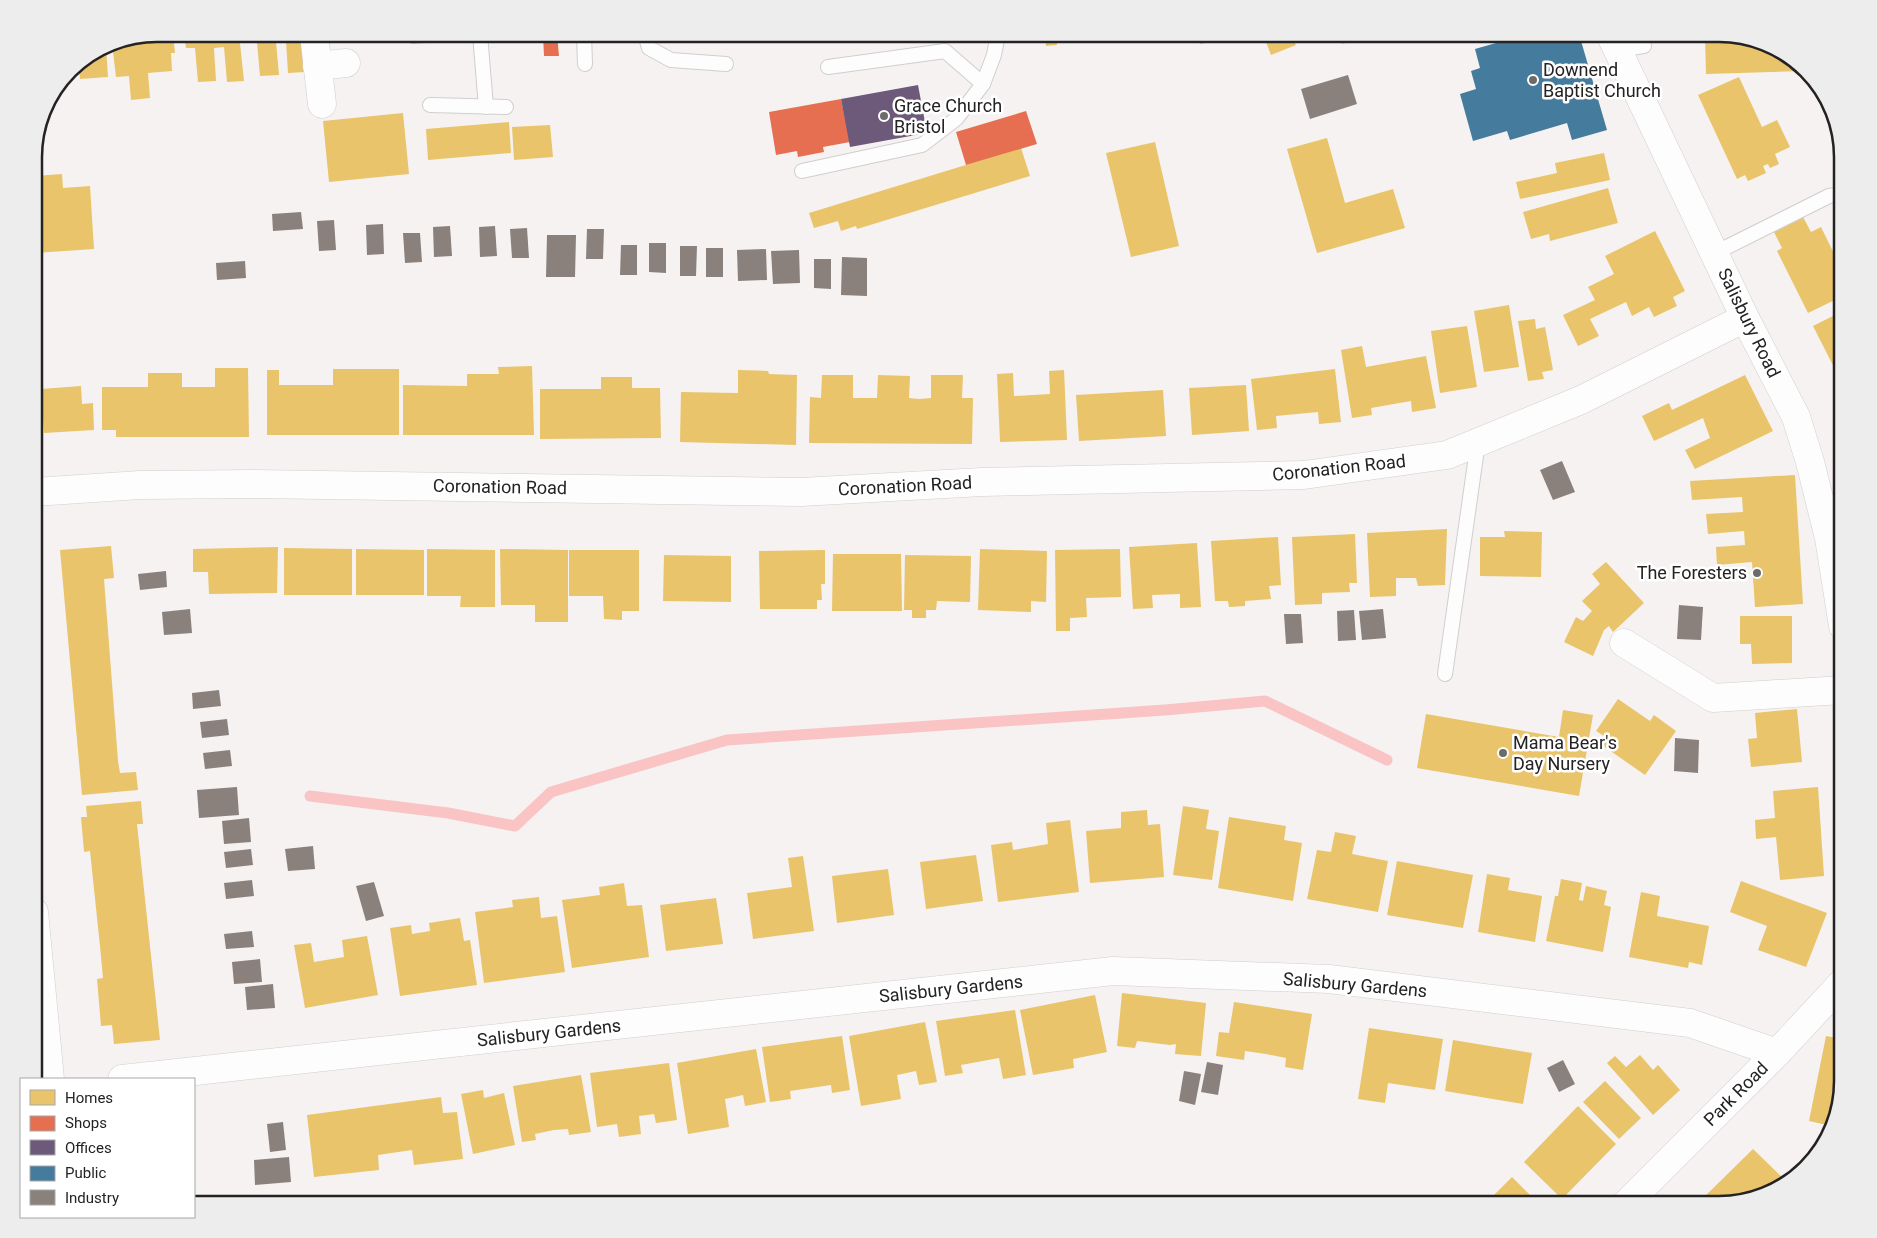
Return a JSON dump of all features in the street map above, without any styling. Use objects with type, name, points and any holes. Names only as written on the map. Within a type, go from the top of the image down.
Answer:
[{"type":"street","points":[[315,42],[322,104]]},
{"type":"street","name":"Salisbury Road","points":[[1614,42],[1745,318],[1796,417],[1810,462],[1829,538],[1834,569]]},
{"type":"street","points":[[318,66],[346,63]]},
{"type":"street","name":"Coronation Road","points":[[43,491],[140,485],[254,484],[801,492],[982,482],[1304,476],[1447,455],[1581,400],[1745,318]]},
{"type":"street","points":[[1624,643],[1714,698],[1834,691]]},
{"type":"street","name":"Salisbury Gardens","points":[[131,1078],[1113,971],[1329,979],[1690,1023],[1777,1053]]},
{"type":"street","name":"Park Road","points":[[1634,1196],[1777,1053],[1834,992]]},
{"type":"street","points":[[43,1006],[50,1078]]},
{"type":"lane","points":[[481,42],[486,107]]},
{"type":"lane","points":[[585,42],[586,64]]},
{"type":"lane","points":[[647,42],[649,48],[671,60],[726,64]]},
{"type":"lane","points":[[802,171],[922,146],[956,118],[983,84],[994,55],[996,42]]},
{"type":"lane","points":[[1614,42],[1644,46]]},
{"type":"lane","points":[[828,67],[946,51],[983,84]]},
{"type":"lane","points":[[430,105],[506,108]]},
{"type":"lane","points":[[1715,253],[1829,196],[1834,195]]},
{"type":"lane","points":[[1445,674],[1478,442]]},
{"type":"building: Homes","points":[[174,42],[175,53],[171,53],[172,71],[148,73],[150,98],[131,100],[129,76],[116,77],[113,52],[143,43]]},
{"type":"building: Homes","points":[[185,42],[240,42],[244,81],[227,82],[224,47],[214,48],[216,81],[198,82],[195,48],[186,48]]},
{"type":"building: Homes","points":[[257,42],[276,42],[279,75],[260,76]]},
{"type":"building: Homes","points":[[286,42],[303,42],[305,72],[288,73]]},
{"type":"building: Homes","points":[[411,42],[441,42],[411,44]]},
{"type":"building: Homes","points":[[1046,42],[1057,42],[1057,45],[1046,46]]},
{"type":"building: Homes","points":[[1266,42],[1294,42],[1296,45],[1271,55]]},
{"type":"building: Homes","points":[[1705,42],[1734,43],[1756,49],[1770,54],[1795,71],[1706,74]]},
{"type":"building: Homes","points":[[107,54],[108,77],[80,79],[80,73]]},
{"type":"building: Homes","points":[[1739,77],[1762,127],[1777,120],[1790,147],[1775,154],[1779,164],[1770,168],[1768,164],[1763,166],[1766,173],[1748,181],[1745,175],[1737,179],[1698,95]]},
{"type":"building: Homes","points":[[403,113],[409,174],[329,182],[323,121]]},
{"type":"building: Homes","points":[[509,122],[511,153],[428,160],[426,129]]},
{"type":"building: Homes","points":[[550,125],[553,157],[514,160],[512,127]]},
{"type":"building: Homes","points":[[1327,138],[1345,203],[1393,189],[1405,228],[1317,253],[1287,149]]},
{"type":"building: Homes","points":[[1155,142],[1179,246],[1131,257],[1106,153]]},
{"type":"building: Homes","points":[[1021,148],[1030,176],[857,229],[856,226],[841,231],[838,221],[814,228],[809,213]]},
{"type":"building: Homes","points":[[1604,153],[1610,180],[1520,199],[1516,182],[1557,173],[1555,163]]},
{"type":"building: Homes","points":[[62,174],[63,188],[90,186],[94,249],[43,252],[43,175]]},
{"type":"building: Homes","points":[[1608,188],[1618,223],[1550,241],[1549,234],[1531,239],[1523,212]]},
{"type":"building: Homes","points":[[1803,217],[1811,232],[1821,227],[1834,254],[1834,300],[1808,313],[1777,251],[1782,248],[1774,232]]},
{"type":"building: Homes","points":[[1655,231],[1685,291],[1673,297],[1677,306],[1654,317],[1649,307],[1632,316],[1626,302],[1590,319],[1599,336],[1578,346],[1563,315],[1595,300],[1588,287],[1614,274],[1605,256]]},
{"type":"building: Homes","points":[[1509,305],[1519,367],[1484,372],[1474,311]]},
{"type":"building: Homes","points":[[1834,316],[1834,367],[1813,326]]},
{"type":"building: Homes","points":[[1535,319],[1536,329],[1545,327],[1553,370],[1542,372],[1544,379],[1528,381],[1518,321]]},
{"type":"building: Homes","points":[[1467,326],[1477,387],[1440,393],[1431,331]]},
{"type":"building: Homes","points":[[1362,346],[1366,367],[1426,356],[1436,408],[1412,412],[1411,401],[1371,408],[1372,415],[1352,418],[1341,350]]},
{"type":"building: Homes","points":[[532,366],[534,435],[403,435],[403,385],[467,386],[467,374],[499,374],[498,367]]},
{"type":"building: Homes","points":[[215,368],[248,368],[249,437],[116,437],[116,430],[102,430],[102,387],[148,387],[148,373],[182,373],[182,387],[215,387]]},
{"type":"building: Homes","points":[[333,369],[399,369],[399,435],[267,435],[267,370],[279,370],[279,385],[333,385]]},
{"type":"building: Homes","points":[[1335,369],[1341,422],[1319,424],[1318,412],[1276,416],[1277,428],[1257,430],[1251,379]]},
{"type":"building: Homes","points":[[738,370],[768,371],[769,374],[797,375],[796,445],[680,442],[681,392],[738,393]]},
{"type":"building: Homes","points":[[1064,370],[1067,440],[1000,442],[997,374],[1013,373],[1014,396],[1050,394],[1049,371]]},
{"type":"building: Homes","points":[[822,375],[853,375],[853,398],[877,398],[878,375],[910,376],[909,398],[919,399],[931,398],[931,375],[963,375],[962,398],[973,398],[972,444],[809,443],[810,397],[821,398]]},
{"type":"building: Homes","points":[[1745,375],[1773,431],[1695,469],[1685,450],[1710,438],[1703,418],[1654,441],[1642,416],[1669,403],[1672,410]]},
{"type":"building: Homes","points":[[601,377],[632,377],[632,388],[660,388],[661,438],[540,439],[540,389],[601,389]]},
{"type":"building: Homes","points":[[1246,385],[1249,431],[1192,435],[1189,388]]},
{"type":"building: Homes","points":[[81,386],[82,404],[93,403],[94,430],[44,433],[43,389]]},
{"type":"building: Homes","points":[[1163,390],[1166,436],[1079,441],[1076,395]]},
{"type":"building: Homes","points":[[1795,475],[1803,604],[1755,607],[1752,562],[1717,565],[1716,547],[1745,545],[1744,531],[1708,534],[1706,514],[1743,512],[1742,497],[1692,500],[1690,481]]},
{"type":"building: Homes","points":[[1447,529],[1445,585],[1418,586],[1416,578],[1396,578],[1396,596],[1370,597],[1367,533]]},
{"type":"building: Homes","points":[[1504,531],[1542,532],[1541,577],[1480,576],[1480,537],[1505,537]]},
{"type":"building: Homes","points":[[1355,534],[1357,583],[1349,583],[1350,592],[1322,593],[1322,604],[1295,605],[1292,537]]},
{"type":"building: Homes","points":[[1278,537],[1281,585],[1269,586],[1271,599],[1245,601],[1245,606],[1229,607],[1228,601],[1215,601],[1211,541]]},
{"type":"building: Homes","points":[[1197,543],[1201,607],[1180,608],[1180,594],[1152,595],[1153,608],[1133,609],[1129,547]]},
{"type":"building: Homes","points":[[111,546],[114,578],[104,579],[118,761],[120,773],[136,772],[138,790],[82,795],[60,550]]},
{"type":"building: Homes","points":[[278,547],[277,593],[209,594],[208,572],[193,572],[193,549]]},
{"type":"building: Homes","points":[[284,548],[352,549],[352,595],[284,595]]},
{"type":"building: Homes","points":[[356,549],[424,550],[424,595],[356,595]]},
{"type":"building: Homes","points":[[427,549],[495,550],[495,607],[460,607],[461,596],[427,596]]},
{"type":"building: Homes","points":[[500,549],[568,550],[568,622],[535,622],[535,605],[501,605]]},
{"type":"building: Homes","points":[[980,549],[1047,551],[1046,602],[1031,601],[1031,612],[978,610]]},
{"type":"building: Homes","points":[[1120,549],[1121,597],[1086,598],[1087,617],[1070,618],[1070,631],[1056,631],[1055,550]]},
{"type":"building: Homes","points":[[569,550],[639,550],[639,611],[622,611],[622,620],[604,619],[603,596],[569,596]]},
{"type":"building: Homes","points":[[825,550],[825,584],[821,584],[822,600],[817,600],[817,609],[760,609],[759,551]]},
{"type":"building: Homes","points":[[833,554],[901,554],[902,611],[832,611]]},
{"type":"building: Homes","points":[[664,555],[731,556],[731,602],[663,601]]},
{"type":"building: Homes","points":[[905,555],[971,556],[970,602],[937,601],[936,610],[926,610],[926,618],[912,618],[912,610],[904,610]]},
{"type":"building: Homes","points":[[1606,562],[1644,603],[1613,632],[1609,626],[1604,630],[1593,656],[1564,642],[1576,617],[1583,621],[1592,611],[1582,601],[1600,584],[1592,574]]},
{"type":"building: Homes","points":[[1740,616],[1792,616],[1792,663],[1752,664],[1751,644],[1740,644]]},
{"type":"building: Homes","points":[[1618,699],[1650,721],[1654,715],[1676,731],[1645,775],[1602,745],[1607,738],[1596,731]]},
{"type":"building: Homes","points":[[1797,709],[1802,762],[1751,767],[1748,739],[1757,738],[1755,713]]},
{"type":"building: Homes","name":"Mama Bear's Day Nursery","points":[[1563,710],[1593,715],[1579,796],[1417,768],[1426,714],[1559,737]]},
{"type":"building: Homes","points":[[1818,787],[1824,876],[1780,880],[1776,837],[1756,839],[1755,820],[1775,818],[1773,791]]},
{"type":"building: Homes","points":[[141,801],[143,824],[137,824],[160,1040],[114,1044],[112,1025],[101,1026],[97,979],[103,978],[100,946],[90,851],[84,852],[81,817],[87,817],[86,806]]},
{"type":"building: Homes","points":[[1183,806],[1209,810],[1206,829],[1219,831],[1212,880],[1173,875]]},
{"type":"building: Homes","points":[[1147,810],[1148,825],[1160,824],[1164,877],[1090,883],[1086,831],[1121,828],[1121,812]]},
{"type":"building: Homes","points":[[1229,817],[1286,826],[1284,840],[1302,843],[1293,901],[1218,888]]},
{"type":"building: Homes","points":[[1070,820],[1079,892],[998,902],[991,845],[1012,842],[1013,850],[1048,844],[1046,823]]},
{"type":"building: Homes","points":[[1335,832],[1356,836],[1352,854],[1388,861],[1378,912],[1307,899],[1317,850],[1331,852]]},
{"type":"building: Homes","points":[[976,855],[983,901],[926,909],[920,862]]},
{"type":"building: Homes","points":[[803,856],[814,931],[753,939],[747,893],[792,887],[788,858]]},
{"type":"building: Homes","points":[[1397,861],[1473,875],[1463,928],[1387,915]]},
{"type":"building: Homes","points":[[888,869],[894,915],[837,923],[832,876]]},
{"type":"building: Homes","points":[[1487,874],[1510,878],[1508,890],[1542,896],[1535,942],[1478,932]]},
{"type":"building: Homes","points":[[1561,879],[1582,883],[1579,900],[1583,901],[1586,886],[1607,891],[1604,905],[1611,907],[1603,952],[1546,941],[1555,896],[1558,896]]},
{"type":"building: Homes","points":[[1741,881],[1827,913],[1806,967],[1758,950],[1767,926],[1730,912]]},
{"type":"building: Homes","points":[[624,883],[627,906],[642,905],[649,957],[572,968],[562,900],[600,895],[599,887]]},
{"type":"building: Homes","points":[[1641,892],[1660,896],[1657,916],[1709,926],[1702,965],[1689,962],[1688,968],[1629,957]]},
{"type":"building: Homes","points":[[539,897],[541,918],[557,916],[565,972],[484,983],[475,912],[513,907],[512,900]]},
{"type":"building: Homes","points":[[716,898],[723,944],[666,951],[660,905]]},
{"type":"building: Homes","points":[[460,918],[464,941],[470,940],[477,985],[400,996],[390,928],[411,925],[412,934],[430,931],[429,923]]},
{"type":"building: Homes","points":[[367,936],[378,995],[305,1008],[294,945],[311,943],[314,962],[344,957],[342,940]]},
{"type":"building: Homes","points":[[1122,993],[1206,1003],[1201,1056],[1175,1054],[1176,1044],[1137,1041],[1135,1048],[1117,1046]]},
{"type":"building: Homes","points":[[1095,995],[1107,1052],[1073,1059],[1074,1068],[1033,1075],[1020,1010]]},
{"type":"building: Homes","points":[[1234,1002],[1312,1014],[1303,1070],[1285,1067],[1286,1058],[1266,1054],[1245,1051],[1244,1060],[1216,1056],[1219,1032],[1229,1033]]},
{"type":"building: Homes","points":[[1015,1010],[1026,1075],[1003,1079],[999,1058],[961,1065],[963,1073],[945,1076],[936,1021]]},
{"type":"building: Homes","points":[[925,1022],[937,1082],[919,1085],[916,1071],[897,1075],[901,1099],[861,1106],[849,1036]]},
{"type":"building: Homes","points":[[1369,1028],[1443,1039],[1435,1090],[1388,1083],[1385,1103],[1358,1099]]},
{"type":"building: Homes","points":[[842,1036],[850,1090],[832,1093],[831,1085],[790,1091],[791,1099],[770,1102],[762,1047]]},
{"type":"building: Homes","points":[[1826,1036],[1834,1037],[1834,1088],[1828,1117],[1825,1125],[1809,1121]]},
{"type":"building: Homes","points":[[1453,1040],[1532,1053],[1523,1104],[1445,1091]]},
{"type":"building: Homes","points":[[756,1049],[766,1102],[745,1106],[743,1095],[725,1099],[729,1127],[688,1134],[677,1063]]},
{"type":"building: Homes","points":[[1640,1055],[1653,1070],[1658,1065],[1680,1090],[1653,1115],[1607,1063],[1615,1056],[1626,1067]]},
{"type":"building: Homes","points":[[669,1063],[677,1120],[656,1123],[654,1114],[639,1116],[641,1134],[619,1137],[617,1124],[597,1127],[590,1073]]},
{"type":"building: Homes","points":[[581,1075],[591,1132],[569,1135],[568,1129],[554,1130],[535,1134],[536,1140],[522,1142],[513,1086]]},
{"type":"building: Homes","points":[[1605,1081],[1641,1118],[1619,1139],[1583,1102]]},
{"type":"building: Homes","points":[[483,1090],[484,1098],[504,1093],[515,1145],[473,1154],[461,1094]]},
{"type":"building: Homes","points":[[441,1097],[443,1113],[457,1112],[463,1159],[414,1165],[412,1150],[378,1155],[379,1170],[314,1177],[307,1115]]},
{"type":"building: Homes","points":[[1578,1106],[1616,1144],[1565,1196],[1559,1196],[1524,1162]]},
{"type":"building: Homes","points":[[1753,1149],[1782,1177],[1770,1184],[1749,1192],[1734,1195],[1705,1196]]},
{"type":"building: Homes","points":[[1512,1177],[1531,1196],[1493,1196]]},
{"type":"building: Shops","points":[[543,42],[558,42],[559,56],[544,56]]},
{"type":"building: Shops","points":[[841,99],[850,142],[823,147],[824,152],[798,157],[797,151],[776,155],[769,112]]},
{"type":"building: Shops","points":[[1026,111],[1037,144],[966,165],[956,132]]},
{"type":"building: Offices","name":"Grace Church Bristol","points":[[918,85],[927,133],[850,147],[841,99]]},
{"type":"building: Public","name":"Downend Baptist Church","points":[[1500,42],[1581,42],[1607,130],[1572,140],[1567,123],[1510,140],[1507,131],[1473,141],[1460,94],[1476,89],[1471,71],[1480,68],[1475,49]]},
{"type":"building: Industry","points":[[1348,75],[1357,104],[1310,119],[1301,89]]},
{"type":"building: Industry","points":[[301,212],[303,229],[273,231],[272,214]]},
{"type":"building: Industry","points":[[334,220],[336,250],[319,251],[317,221]]},
{"type":"building: Industry","points":[[383,224],[384,254],[367,255],[366,225]]},
{"type":"building: Industry","points":[[450,226],[452,256],[434,257],[433,227]]},
{"type":"building: Industry","points":[[495,226],[497,256],[480,257],[479,227]]},
{"type":"building: Industry","points":[[527,228],[529,258],[512,258],[510,229]]},
{"type":"building: Industry","points":[[587,229],[604,229],[603,259],[586,259]]},
{"type":"building: Industry","points":[[403,233],[420,233],[422,262],[405,263]]},
{"type":"building: Industry","points":[[547,235],[576,235],[575,277],[546,277]]},
{"type":"building: Industry","points":[[649,243],[666,243],[666,273],[649,272]]},
{"type":"building: Industry","points":[[621,245],[637,245],[637,275],[620,275]]},
{"type":"building: Industry","points":[[680,246],[697,246],[696,276],[680,276]]},
{"type":"building: Industry","points":[[706,248],[723,248],[723,277],[706,277]]},
{"type":"building: Industry","points":[[766,249],[767,280],[738,281],[737,250]]},
{"type":"building: Industry","points":[[799,250],[800,283],[773,284],[771,251]]},
{"type":"building: Industry","points":[[842,257],[867,258],[867,296],[841,295]]},
{"type":"building: Industry","points":[[814,259],[831,259],[831,289],[814,288]]},
{"type":"building: Industry","points":[[245,261],[246,278],[217,280],[216,263]]},
{"type":"building: Industry","points":[[1562,461],[1575,492],[1553,500],[1540,470]]},
{"type":"building: Industry","points":[[166,571],[167,587],[140,590],[138,574]]},
{"type":"building: Industry","points":[[1679,605],[1703,607],[1701,640],[1677,639]]},
{"type":"building: Industry","points":[[190,609],[192,633],[164,635],[162,612]]},
{"type":"building: Industry","points":[[1383,609],[1386,638],[1362,640],[1359,611]]},
{"type":"building: Industry","points":[[1354,610],[1356,640],[1338,641],[1337,611]]},
{"type":"building: Industry","points":[[1284,614],[1301,614],[1303,643],[1286,644]]},
{"type":"building: Industry","points":[[219,690],[221,706],[193,709],[192,693]]},
{"type":"building: Industry","points":[[227,719],[229,735],[202,738],[200,722]]},
{"type":"building: Industry","points":[[1675,738],[1699,740],[1698,773],[1674,771]]},
{"type":"building: Industry","points":[[230,750],[232,766],[205,769],[203,753]]},
{"type":"building: Industry","points":[[237,787],[239,815],[199,818],[197,790]]},
{"type":"building: Industry","points":[[249,818],[251,842],[224,844],[222,821]]},
{"type":"building: Industry","points":[[313,846],[315,869],[288,871],[285,849]]},
{"type":"building: Industry","points":[[251,849],[253,865],[226,868],[224,852]]},
{"type":"building: Industry","points":[[252,880],[254,896],[226,899],[224,883]]},
{"type":"building: Industry","points":[[374,882],[384,916],[366,921],[356,886]]},
{"type":"building: Industry","points":[[252,931],[254,947],[226,949],[224,934]]},
{"type":"building: Industry","points":[[260,959],[262,982],[234,984],[232,962]]},
{"type":"building: Industry","points":[[273,984],[275,1008],[247,1010],[245,987]]},
{"type":"building: Industry","points":[[1563,1060],[1575,1084],[1559,1092],[1547,1068]]},
{"type":"building: Industry","points":[[1207,1062],[1223,1065],[1218,1095],[1201,1092]]},
{"type":"building: Industry","points":[[1184,1071],[1201,1074],[1195,1105],[1179,1101]]},
{"type":"building: Industry","points":[[283,1122],[286,1150],[270,1152],[267,1124]]},
{"type":"building: Industry","points":[[289,1157],[291,1182],[255,1185],[254,1160]]},
{"type":"waterway","points":[[310,796],[448,813],[515,826],[551,792],[727,740],[1165,710],[1265,701],[1387,760]]},
{"type":"place","name":"Downend Baptist Church","points":[[1533,80]]},
{"type":"place","name":"Grace Church Bristol","points":[[884,116]]},
{"type":"place","name":"The Foresters","points":[[1757,573]]},
{"type":"place","name":"Mama Bear's Day Nursery","points":[[1503,753]]}]
